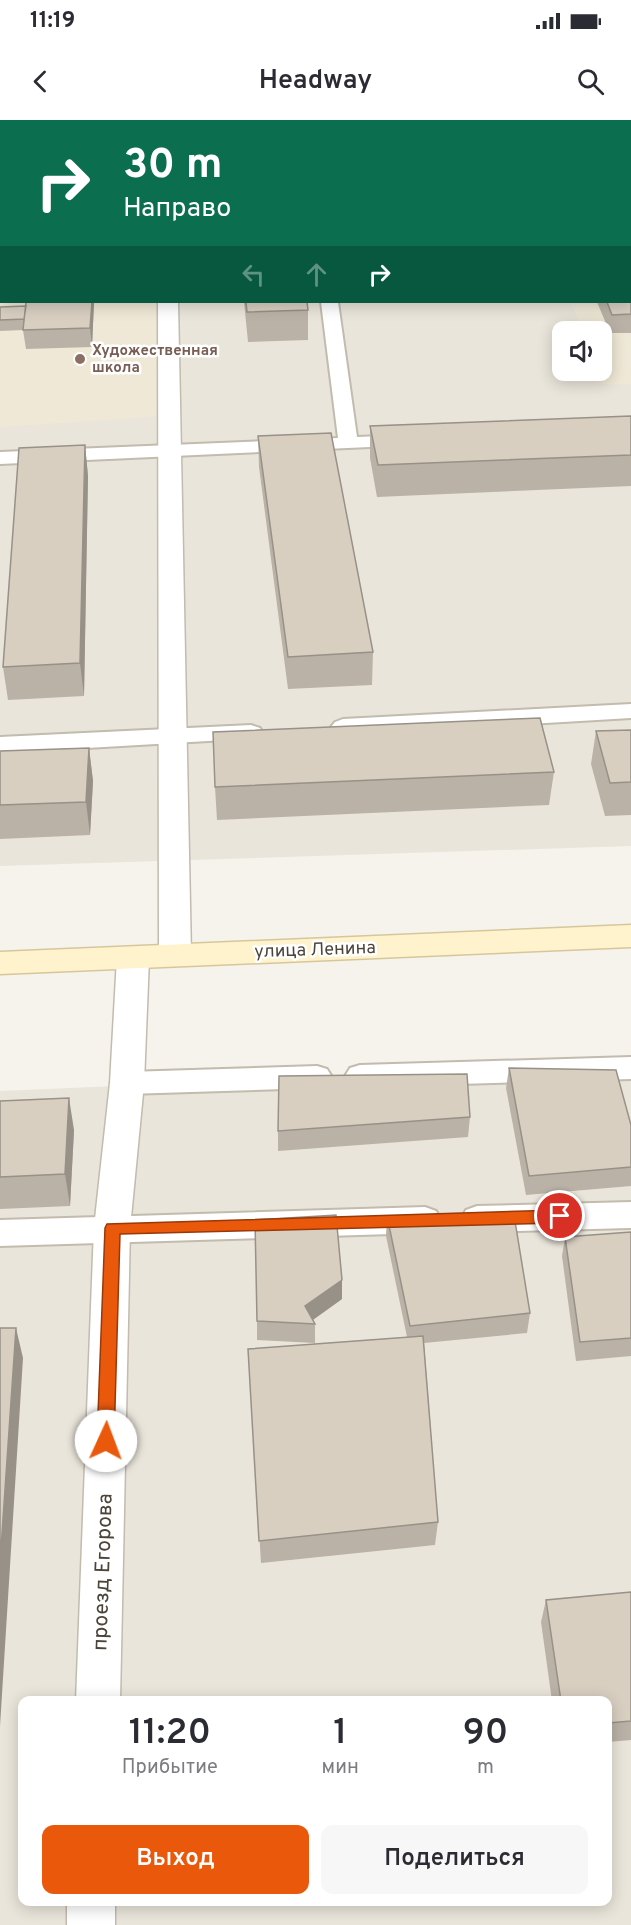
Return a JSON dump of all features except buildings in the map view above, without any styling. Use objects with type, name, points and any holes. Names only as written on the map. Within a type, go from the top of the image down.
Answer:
[{"type":"main road","name":"улица Ленина","points":[[0,963],[631,936]]},
{"type":"street","points":[[168,303],[175,955]]},
{"type":"street","name":"проезд Егорова","points":[[98,1696],[112,1228],[127,1083],[133,958]]},
{"type":"street","points":[[91,1906],[91,1925]]},
{"type":"lane","points":[[329,303],[348,443]]},
{"type":"lane","points":[[0,458],[170,449],[431,440]]},
{"type":"lane","points":[[324,728],[631,711]]},
{"type":"lane","points":[[0,745],[277,731]]},
{"type":"lane","points":[[127,1083],[631,1068]]},
{"type":"lane","points":[[0,1233],[112,1228],[631,1215]]},
{"type":"shaded area","points":[[0,303],[631,303],[631,846],[0,866]]},
{"type":"shaded area","name":"Художественная школа","points":[[0,303],[160,303],[162,416],[0,427]]},
{"type":"shaded area","points":[[571,303],[630,303],[631,384],[603,384],[602,381],[612,381],[612,321],[578,321]]},
{"type":"shaded area","points":[[631,1064],[631,1925],[0,1925],[0,1091]]},
{"type":"place","name":"Художественная школа","points":[[80,359]]},
{"type":"route","points":[[106,1441],[112,1228],[560,1216]]}]
